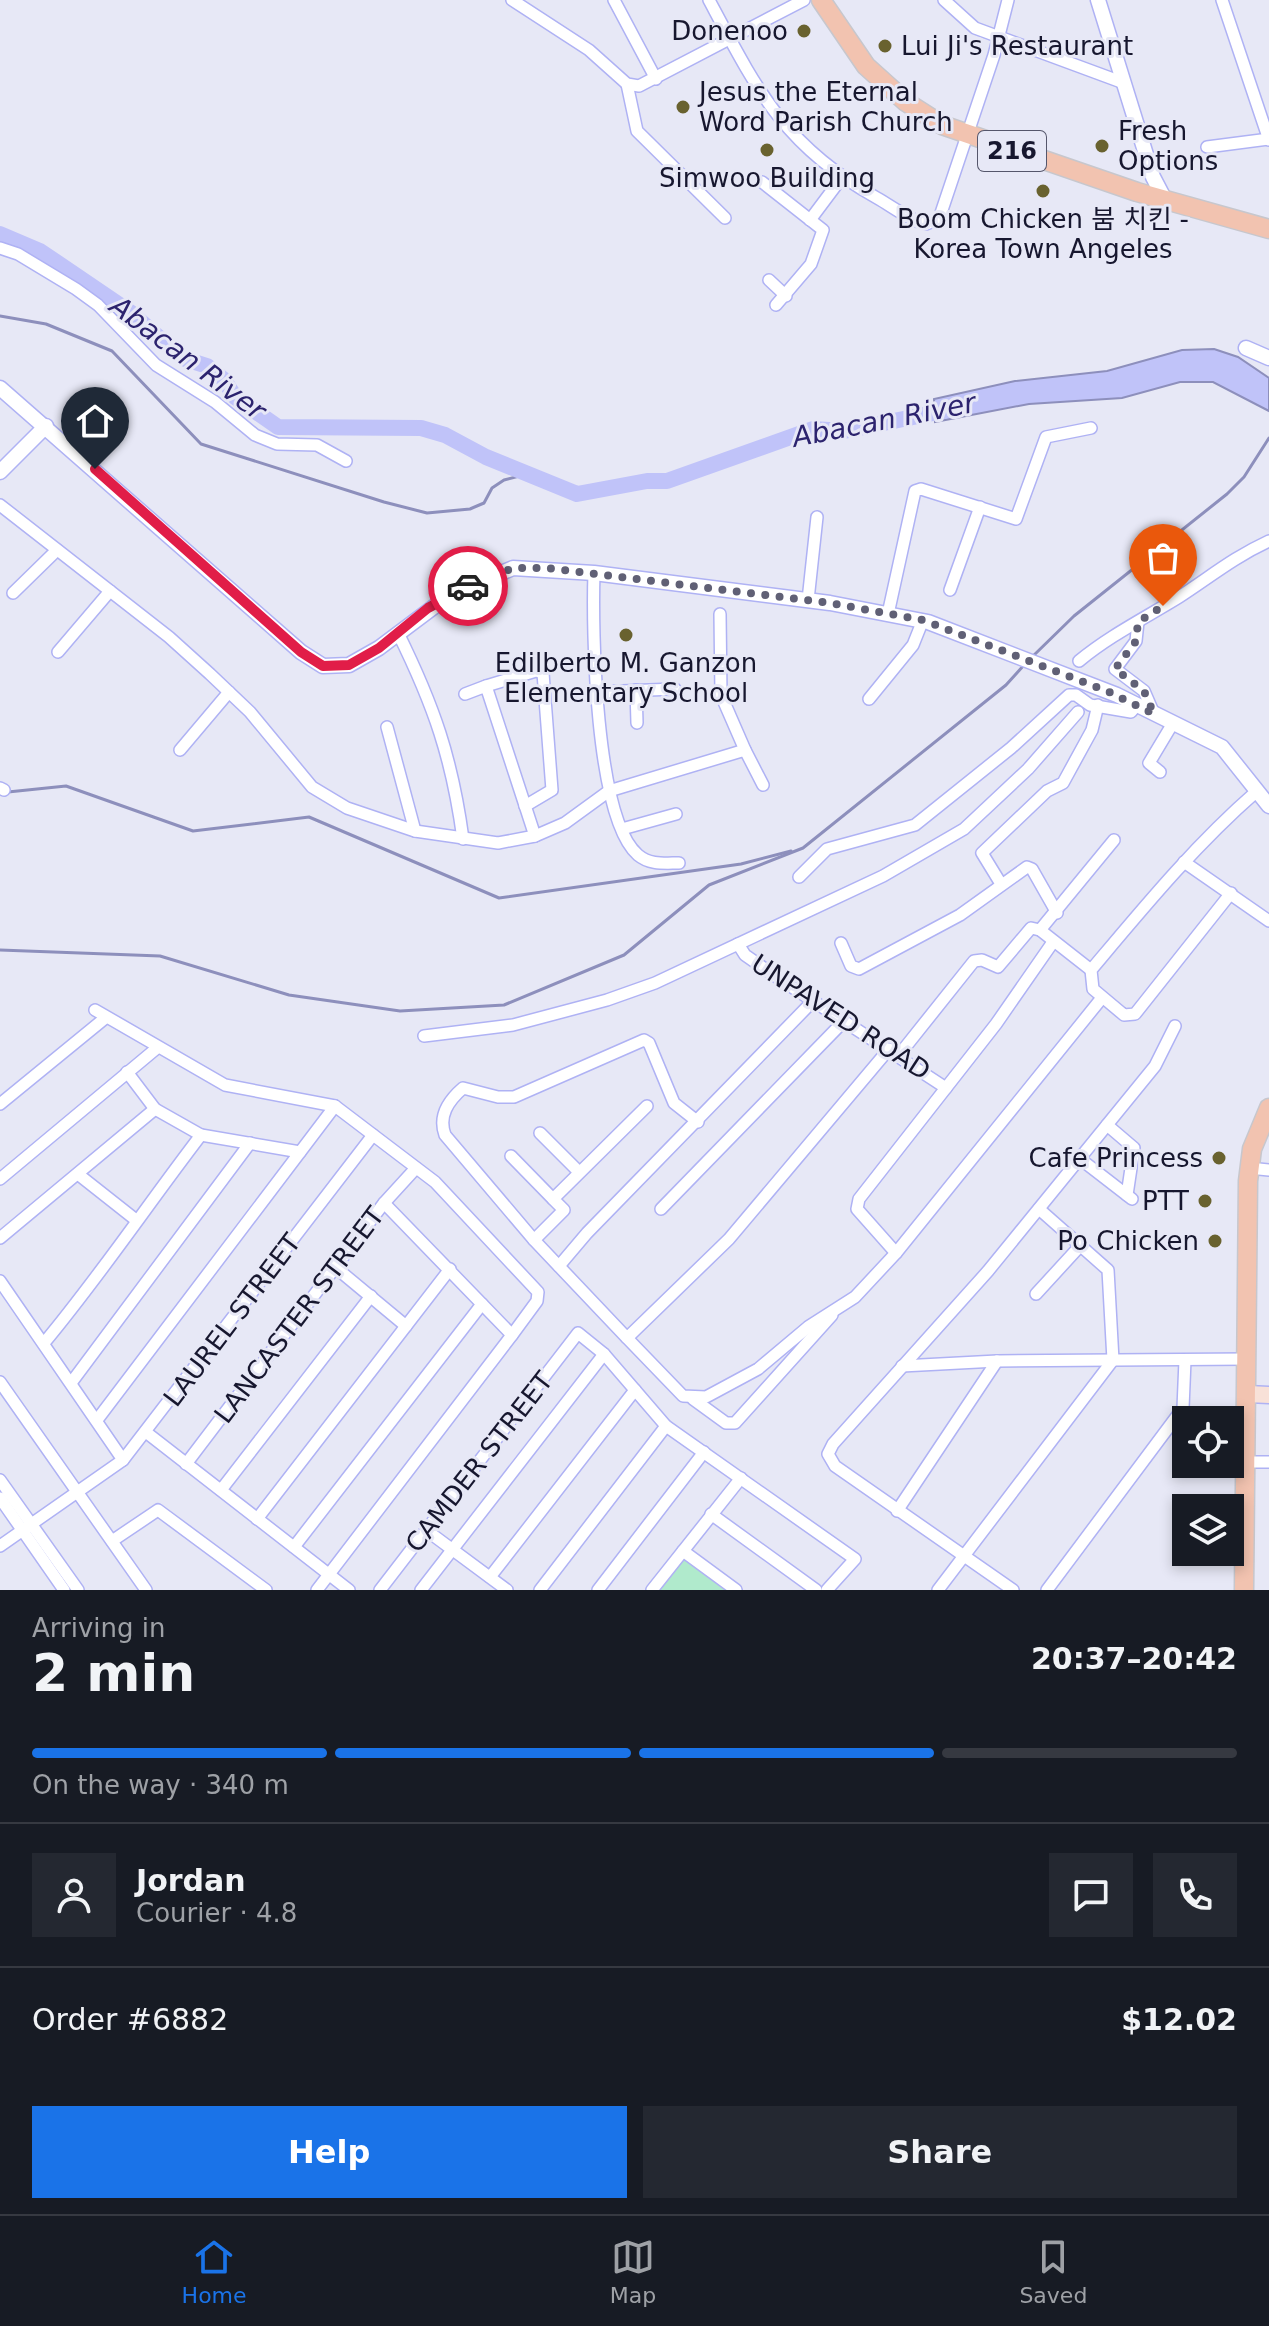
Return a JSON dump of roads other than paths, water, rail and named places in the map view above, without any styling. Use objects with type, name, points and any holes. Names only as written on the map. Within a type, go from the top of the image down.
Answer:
[{"type":"main road","name":"216","points":[[821,0],[850,46],[877,76],[914,107],[966,136],[1261,228],[1269,239]]},
{"type":"main road","points":[[1244,1590],[1249,1168],[1252,1149],[1269,1108]]},
{"type":"main road","points":[[1248,1394],[1269,1395]]},
{"type":"street","points":[[512,0],[552,29],[570,37],[627,84],[644,85],[804,0]]},
{"type":"street","points":[[614,0],[656,79]]},
{"type":"street","points":[[709,0],[751,82],[775,115],[813,155],[918,222],[933,223],[939,219],[999,37],[1008,0]]},
{"type":"street","points":[[944,0],[975,28],[1124,83]]},
{"type":"street","points":[[1098,0],[1153,177],[1165,200]]},
{"type":"street","points":[[1207,147],[1268,136],[1222,0]]},
{"type":"street","points":[[627,84],[637,131],[725,218]]},
{"type":"street","points":[[810,220],[843,176]]},
{"type":"street","points":[[762,182],[823,230],[811,264],[776,305]]},
{"type":"street","points":[[0,248],[18,254],[98,305],[156,365],[215,402],[255,435],[277,444],[317,445],[346,461]]},
{"type":"street","points":[[769,280],[786,296]]},
{"type":"street","points":[[1246,348],[1269,358]]},
{"type":"street","points":[[0,388],[315,663],[332,667],[349,665],[451,594],[501,572],[524,567],[808,600],[925,621],[1117,695],[1222,747],[1269,806]]},
{"type":"street","points":[[0,472],[46,426]]},
{"type":"street","points":[[888,614],[915,491],[921,489],[1017,519],[1046,437],[1091,428]]},
{"type":"street","points":[[0,505],[110,591],[229,692],[312,787],[347,808],[415,831],[498,843],[535,836],[565,823],[609,791],[745,750]]},
{"type":"street","points":[[950,590],[980,507]]},
{"type":"street","points":[[808,600],[817,517]]},
{"type":"street","points":[[1079,661],[1102,641],[1138,622],[1232,557],[1269,541]]},
{"type":"street","points":[[13,593],[57,550]]},
{"type":"street","points":[[594,573],[593,633],[597,692],[609,791],[627,842],[644,859],[655,863],[679,863]]},
{"type":"street","points":[[58,652],[110,591]]},
{"type":"street","points":[[720,614],[721,695],[763,785]]},
{"type":"street","points":[[869,699],[913,645],[925,621]]},
{"type":"street","points":[[1138,622],[1136,641],[1115,669],[1144,691],[1154,714]]},
{"type":"street","points":[[398,633],[438,721],[454,777],[463,839]]},
{"type":"street","points":[[465,694],[536,671],[543,673],[552,790],[525,806]]},
{"type":"street","points":[[486,686],[535,836]]},
{"type":"street","points":[[597,692],[675,689]]},
{"type":"street","points":[[636,690],[637,723]]},
{"type":"street","points":[[180,750],[229,692]]},
{"type":"street","points":[[799,877],[827,849],[915,825],[1011,748],[1067,696],[1074,694],[1090,705],[1127,713],[1137,705]]},
{"type":"street","points":[[1001,884],[982,853],[1047,791],[1063,783],[1092,730],[1098,705]]},
{"type":"street","points":[[424,1036],[513,1025],[607,1000],[655,983],[883,876],[964,829],[1028,769],[1078,712]]},
{"type":"street","points":[[1160,772],[1149,763],[1173,723]]},
{"type":"street","points":[[387,727],[415,831]]},
{"type":"street","points":[[1231,893],[1135,1014],[1124,1015],[1101,999],[1093,989],[1091,970],[1210,832],[1257,791]]},
{"type":"street","points":[[622,829],[676,814]]},
{"type":"street","points":[[1040,930],[1114,840]]},
{"type":"street","points":[[1184,862],[1269,921]]},
{"type":"street","points":[[841,943],[851,966],[859,969],[960,915],[1021,870],[1032,869],[1057,913]]},
{"type":"street","points":[[627,1338],[729,1239],[974,961],[998,967],[1031,928],[1040,930],[1091,970]]},
{"type":"street","points":[[896,1253],[857,1209],[859,1199],[996,1024],[1053,942]]},
{"type":"street","name":"UNPAVED ROAD","points":[[738,944],[745,955],[842,1023],[894,1052],[946,1088]]},
{"type":"street","points":[[693,1399],[706,1397],[740,1380],[865,1287],[896,1253],[1101,999]]},
{"type":"street","points":[[559,1266],[605,1214],[812,1002]]},
{"type":"street","points":[[0,1104],[100,1014],[225,1085],[335,1106],[435,1182],[538,1292],[537,1301],[512,1335],[317,1590]]},
{"type":"street","points":[[661,1209],[842,1023]]},
{"type":"street","points":[[1013,1590],[835,1466],[828,1454],[833,1444],[1039,1209],[1155,1066],[1175,1026]]},
{"type":"street","points":[[698,1122],[674,1103],[649,1043],[644,1040],[514,1097],[498,1097],[463,1088],[445,1110],[442,1123],[445,1135],[534,1240],[683,1396],[693,1399],[726,1423],[735,1423],[838,1309]]},
{"type":"street","points":[[0,1179],[157,1048]]},
{"type":"street","points":[[127,1072],[155,1109],[201,1135],[300,1152]]},
{"type":"street","points":[[97,1420],[335,1106]]},
{"type":"street","points":[[553,1199],[647,1106]]},
{"type":"street","points":[[0,1238],[155,1109]]},
{"type":"street","points":[[1079,1158],[1129,1197],[1134,1148],[1107,1125]]},
{"type":"street","points":[[540,1133],[579,1172]]},
{"type":"street","points":[[44,1343],[96,1280],[136,1220],[201,1135]]},
{"type":"street","name":"LAUREL STREET","points":[[0,1546],[123,1460],[147,1433],[373,1135]]},
{"type":"street","points":[[71,1383],[250,1143]]},
{"type":"street","points":[[511,1156],[564,1210],[534,1240]]},
{"type":"street","name":"LANCASTER STREET","points":[[186,1464],[384,1203],[416,1168]]},
{"type":"street","points":[[1249,1168],[1269,1170]]},
{"type":"street","points":[[79,1175],[136,1220]]},
{"type":"street","points":[[384,1203],[512,1335]]},
{"type":"street","points":[[938,1590],[1113,1360],[1108,1270],[1039,1209]]},
{"type":"street","points":[[1036,1294],[1080,1246]]},
{"type":"street","points":[[335,1267],[406,1326]]},
{"type":"street","points":[[257,1519],[450,1269]]},
{"type":"street","points":[[0,1281],[123,1460]]},
{"type":"street","points":[[221,1490],[371,1296]]},
{"type":"street","points":[[294,1547],[482,1304]]},
{"type":"street","name":"CAMDER STREET","points":[[380,1590],[578,1333],[604,1354]]},
{"type":"street","points":[[424,1589],[604,1354],[666,1426],[855,1559],[827,1590]]},
{"type":"street","points":[[902,1366],[997,1361],[1247,1359]]},
{"type":"street","points":[[1047,1590],[1183,1408],[1185,1360]]},
{"type":"street","points":[[897,1511],[997,1361]]},
{"type":"street","points":[[0,1382],[146,1590]]},
{"type":"street","points":[[490,1577],[635,1390]]},
{"type":"street","points":[[540,1590],[666,1426]]},
{"type":"street","points":[[147,1433],[349,1590]]},
{"type":"street","points":[[598,1590],[704,1452]]},
{"type":"street","points":[[1246,1462],[1269,1462]]},
{"type":"street","points":[[652,1590],[741,1478]]},
{"type":"street","points":[[0,1480],[64,1590]]},
{"type":"street","points":[[0,1498],[78,1590]]},
{"type":"street","points":[[112,1541],[158,1510],[266,1590]]},
{"type":"street","points":[[711,1514],[816,1590]]},
{"type":"street","points":[[426,1530],[507,1590]]},
{"type":"street","points":[[683,1551],[736,1590]]},
{"type":"water","points":[[1214,349],[1238,357],[1269,378],[1269,411],[1213,382],[1180,382],[1122,398],[1029,404],[935,422],[934,399],[1015,381],[1107,371],[1182,350]]},
{"type":"waterway","name":"Abacan River","points":[[0,234],[40,251],[130,312],[182,358],[207,366],[224,380],[235,397],[278,427],[421,428],[445,435],[486,457],[577,494],[647,481],[667,481],[813,429],[844,431],[953,409]]},
{"type":"waterway","points":[[0,316],[46,324],[112,351],[201,444],[384,502],[427,513],[470,509],[484,503],[492,488],[504,480],[527,474]]},
{"type":"waterway","points":[[1032,657],[1074,616],[1227,494],[1244,477],[1269,438]]},
{"type":"waterway","points":[[0,950],[160,956],[289,995],[400,1011],[504,1005],[624,955],[709,885],[803,848],[1006,685],[1024,665]]},
{"type":"waterway","points":[[8,792],[66,786],[193,831],[309,817],[499,898],[741,864],[791,851]]},
{"type":"place","name":"Donenoo","points":[[804,31]]},
{"type":"place","name":"Lui Ji's Restaurant","points":[[885,46]]},
{"type":"place","name":"Jesus the Eternal Word Parish Church","points":[[683,107]]},
{"type":"place","name":"Fresh Options","points":[[1102,146]]},
{"type":"place","name":"Simwoo Building","points":[[767,150]]},
{"type":"place","name":"Boom Chicken 붐 치킨 - Korea Town Angeles","points":[[1043,191]]},
{"type":"place","name":"Edilberto M. Ganzon Elementary School","points":[[626,635]]},
{"type":"place","name":"Cafe Princess","points":[[1219,1158]]},
{"type":"place","name":"PTT","points":[[1205,1201]]},
{"type":"place","name":"Po Chicken","points":[[1215,1241]]}]
